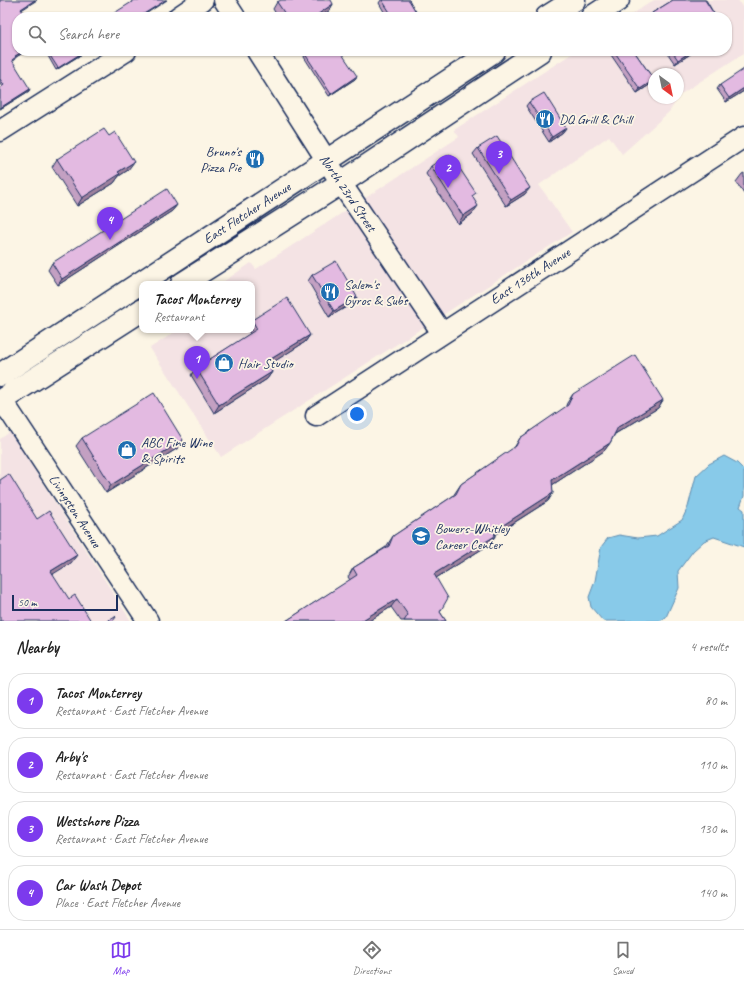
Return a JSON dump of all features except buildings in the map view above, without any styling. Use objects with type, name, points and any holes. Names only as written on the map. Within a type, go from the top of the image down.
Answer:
[{"type":"main road","points":[[555,12],[574,0]]},
{"type":"main road","points":[[600,12],[618,0]]},
{"type":"main road","name":"East Fletcher Avenue","points":[[143,281],[486,56]]},
{"type":"main road","name":"East Fletcher Avenue","points":[[187,281],[341,183],[532,56]]},
{"type":"main road","name":"East Fletcher Avenue","points":[[0,375],[139,284]]},
{"type":"main road","points":[[0,401],[139,312]]},
{"type":"street","points":[[186,12],[204,0]]},
{"type":"street","points":[[224,0],[232,12]]},
{"type":"street","points":[[0,131],[118,56]]},
{"type":"street","name":"North 23rd Street","points":[[260,56],[341,183],[442,333]]},
{"type":"street","name":"East 136th Avenue","points":[[316,416],[744,138]]},
{"type":"street","name":"Livingston Avenue","points":[[0,401],[10,412],[148,621]]},
{"type":"shaded area","points":[[654,0],[738,0],[744,10],[744,53],[684,92],[684,68],[648,68],[648,104],[674,104],[669,112],[622,154],[609,136],[539,185],[572,232],[221,457],[150,348],[173,333],[255,333],[255,281],[224,281],[251,263],[256,269],[459,137],[454,130],[568,56],[732,56],[732,12],[636,12]]},
{"type":"shaded area","points":[[10,432],[131,621],[0,621],[0,439]]},
{"type":"water","points":[[724,456],[737,463],[744,470],[744,496],[740,507],[744,510],[744,547],[714,537],[704,541],[693,551],[678,571],[679,588],[666,617],[660,621],[603,621],[591,607],[589,597],[595,581],[601,547],[608,538],[619,535],[638,538],[657,536],[682,520],[688,507],[696,476],[709,464]]},
{"type":"place","name":"DQ Grill & Chill","points":[[545,119]]},
{"type":"place","name":"Bruno's Pizza Pie","points":[[255,159]]},
{"type":"place","name":"Westshore Pizza","points":[[499,174]]},
{"type":"place","name":"Arby's","points":[[448,188]]},
{"type":"place","name":"Car Wash Depot","points":[[110,240]]},
{"type":"place","name":"Salem's Gyros & Subs","points":[[330,292]]},
{"type":"place","name":"Hair Studio","points":[[224,363]]},
{"type":"place","name":"Tacos Monterrey","points":[[197,379]]},
{"type":"place","name":"ABC Fine Wine & Spirits","points":[[127,450]]},
{"type":"place","name":"Bowers-Whitley Career Center","points":[[421,536]]}]
